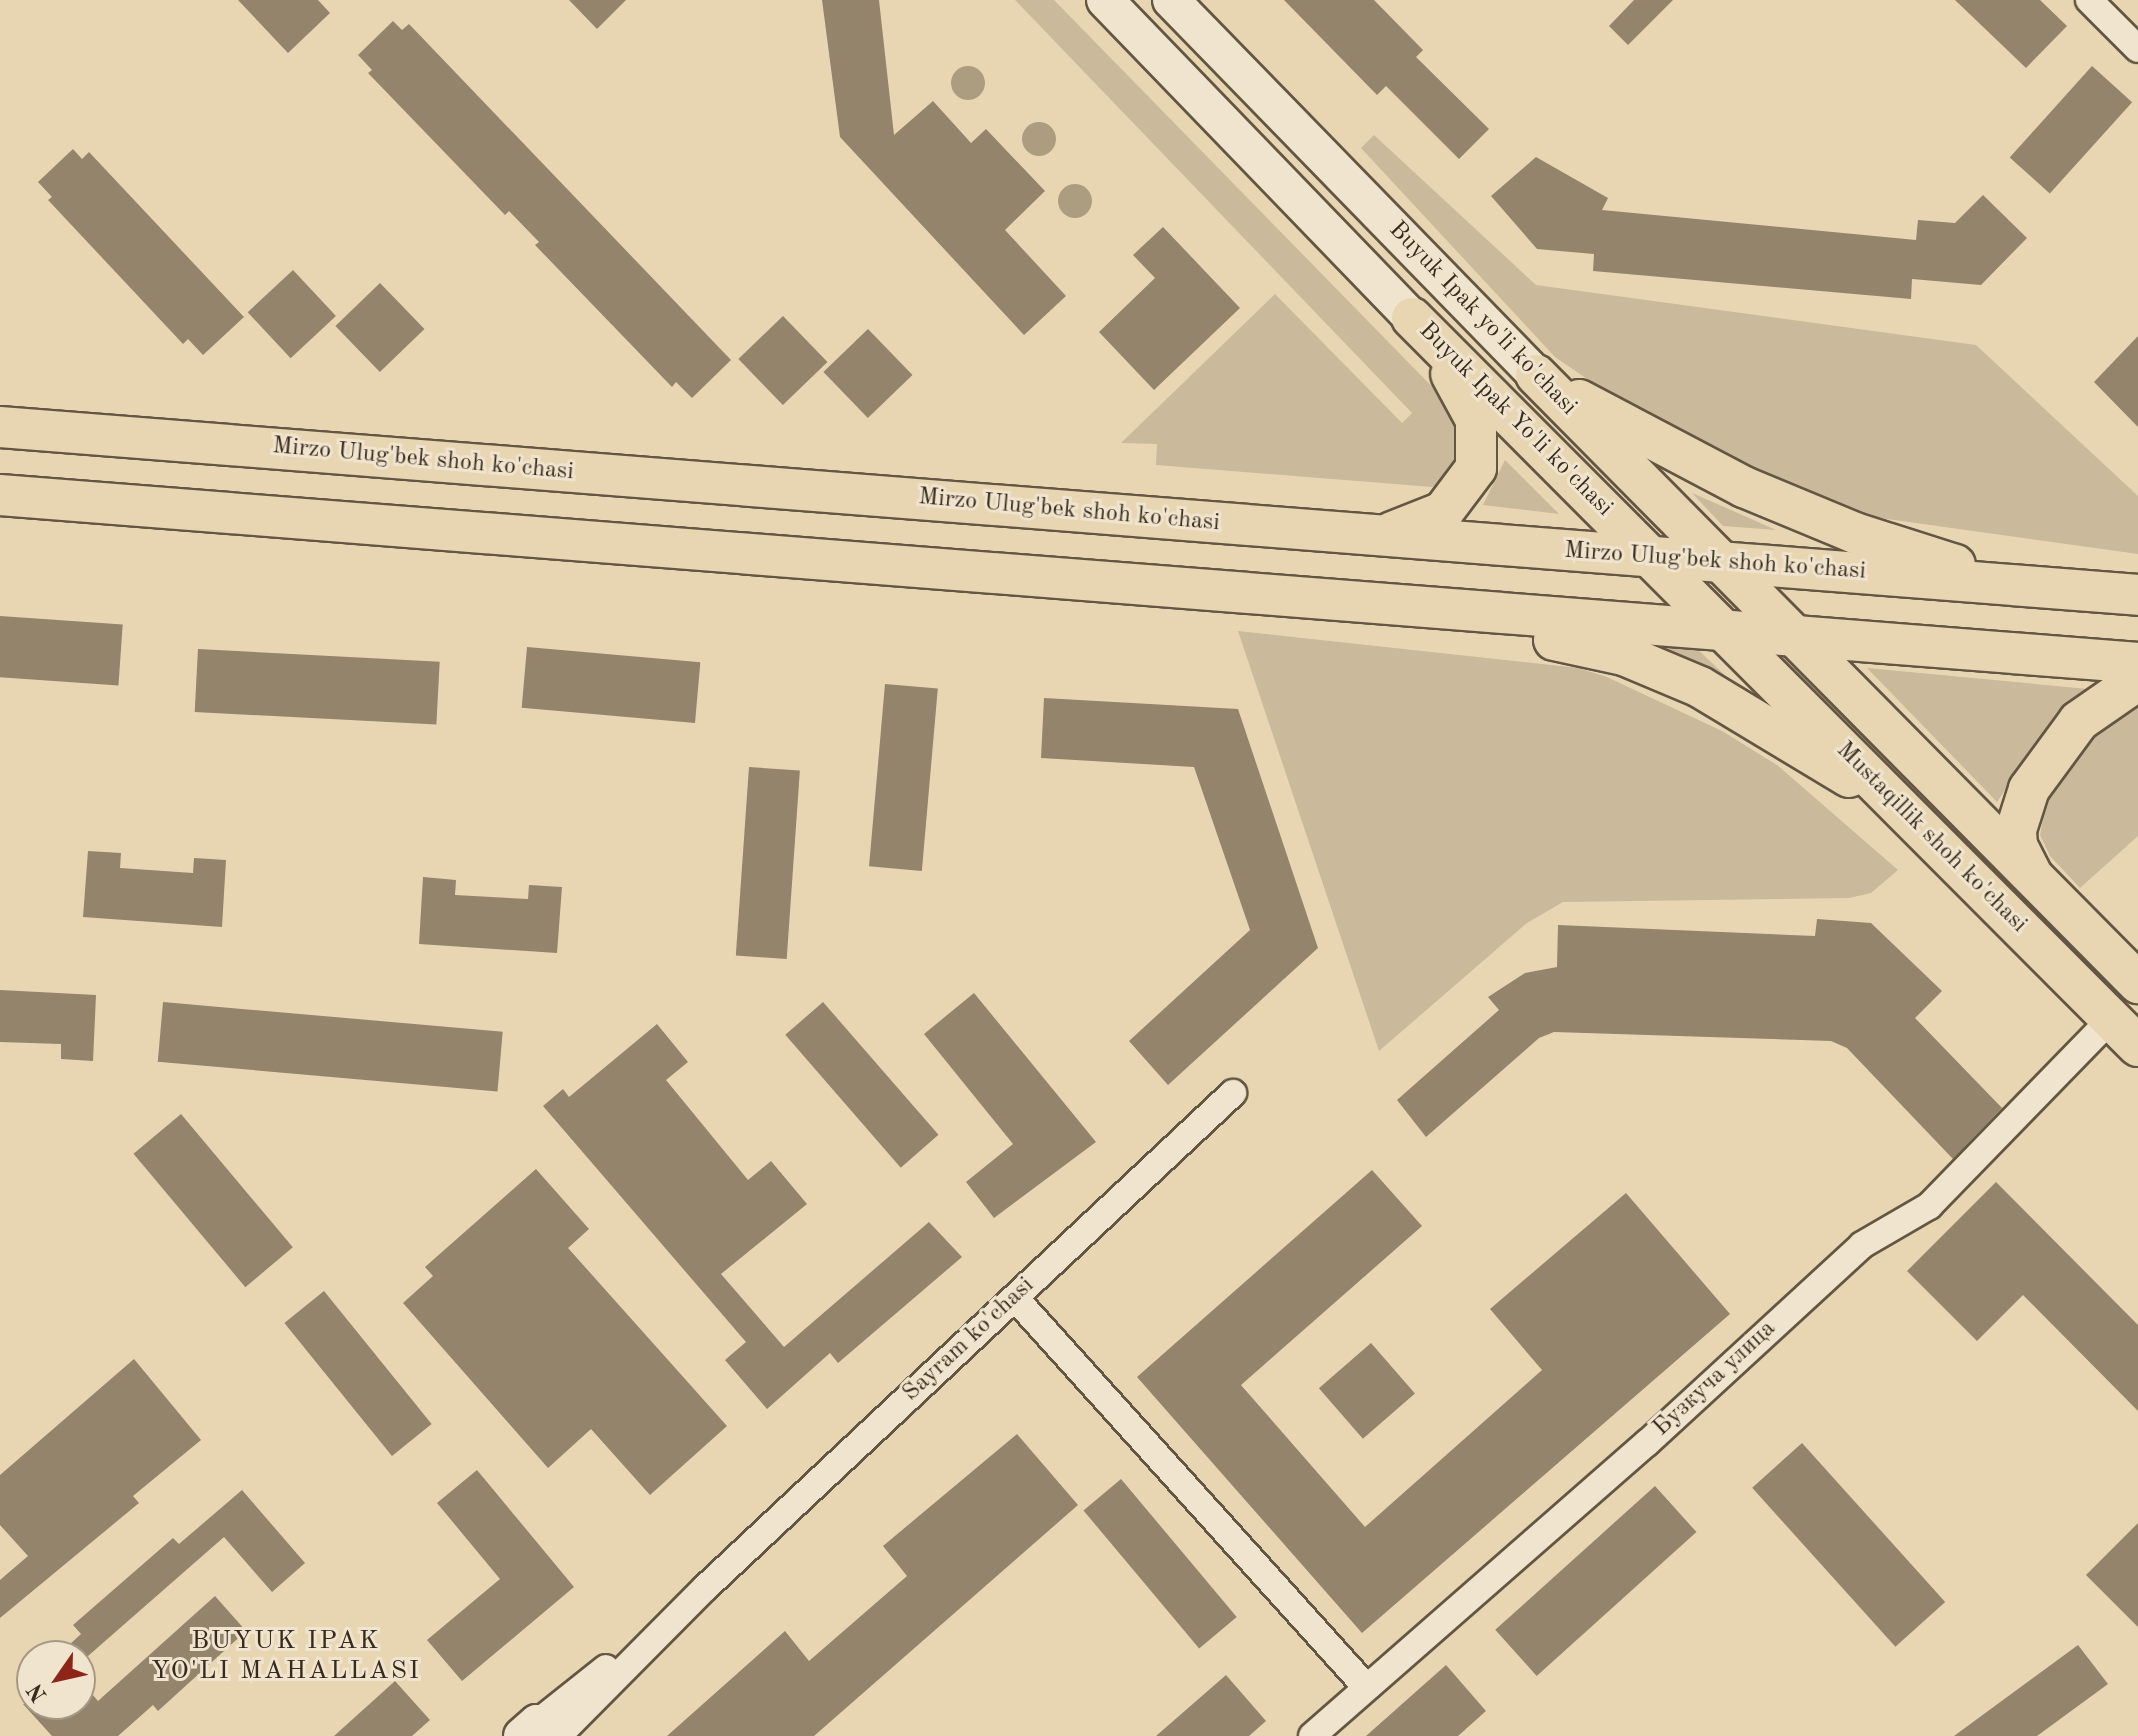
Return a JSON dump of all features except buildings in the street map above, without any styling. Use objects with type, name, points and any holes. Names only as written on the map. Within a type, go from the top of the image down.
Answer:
[{"type":"main road","name":"Buyuk Ipak yo'li ko'chasi","points":[[1105,0],[1412,318]]},
{"type":"main road","name":"Buyuk Ipak yo'li ko'chasi","points":[[1171,0],[1794,636]]},
{"type":"main road","points":[[1373,535],[1415,527],[1443,512],[1476,468],[1479,430],[1472,410],[1412,318]]},
{"type":"main road","name":"Buyuk Ipak Yo'li ko'chasi","points":[[1412,318],[1651,557]]},
{"type":"main road","points":[[1536,375],[1744,487],[1855,533],[2020,586]]},
{"type":"main road","name":"Mirzo Ulug'bek shoh ko'chasi","points":[[0,427],[2138,595]]},
{"type":"main road","points":[[0,495],[2138,663]]},
{"type":"main road","points":[[1651,557],[1724,631]]},
{"type":"main road","points":[[1050,578],[1299,616],[1529,637],[1609,650],[1700,687],[1905,812]]},
{"type":"main road","name":"Mustaqillik shoh ko'chasi","points":[[1724,631],[2124,1032]]},
{"type":"main road","name":"Mustaqillik shoh ko'chasi","points":[[1794,636],[2138,983]]},
{"type":"main road","points":[[2033,877],[2023,862],[2016,830],[2029,789],[2079,721],[2138,680]]},
{"type":"street","points":[[2089,0],[2138,49]]},
{"type":"street","name":"Бузкуча улица","points":[[1312,1736],[1647,1443],[1862,1245],[1929,1206],[2124,1032]]},
{"type":"street","name":"Sayram ko'chasi","points":[[542,1733],[705,1588],[1233,1093]]},
{"type":"street","points":[[1015,1298],[1367,1688]]},
{"type":"shaded area","points":[[1015,0],[1054,0],[1448,403],[1456,413],[1457,463],[1447,479],[1432,487],[1156,465],[1157,444],[1121,443],[1275,294],[1402,423],[1412,413]]},
{"type":"shaded area","points":[[968,66],[980,71],[985,83],[980,95],[968,100],[956,95],[951,83],[956,71]]},
{"type":"shaded area","points":[[1039,122],[1051,127],[1056,139],[1051,151],[1039,156],[1027,151],[1022,139],[1027,127]]},
{"type":"shaded area","points":[[1374,135],[1536,285],[1976,345],[2138,496],[2138,554],[1880,518],[1746,468],[1615,398],[1555,357],[1361,148]]},
{"type":"shaded area","points":[[1075,184],[1087,189],[1092,201],[1087,213],[1075,218],[1063,213],[1058,201],[1063,189]]},
{"type":"shaded area","points":[[1505,460],[1559,514],[1483,505]]},
{"type":"shaded area","points":[[1692,493],[1731,510],[1776,530],[1723,526]]},
{"type":"shaded area","points":[[1238,631],[1578,668],[1607,677],[1722,731],[1777,765],[1898,870],[1871,893],[1849,898],[1563,902],[1527,923],[1379,1051]]},
{"type":"shaded area","points":[[1624,645],[1693,645],[1751,700]]},
{"type":"shaded area","points":[[1867,668],[2088,689],[2035,745],[1997,802]]},
{"type":"shaded area","points":[[2138,694],[2138,836],[2080,888],[2050,856],[2040,835],[2049,785],[2091,736]]},
{"type":"district","name":"BUYUK IPAK YO'LI MAHALLASI","points":[[286,1657]]}]
